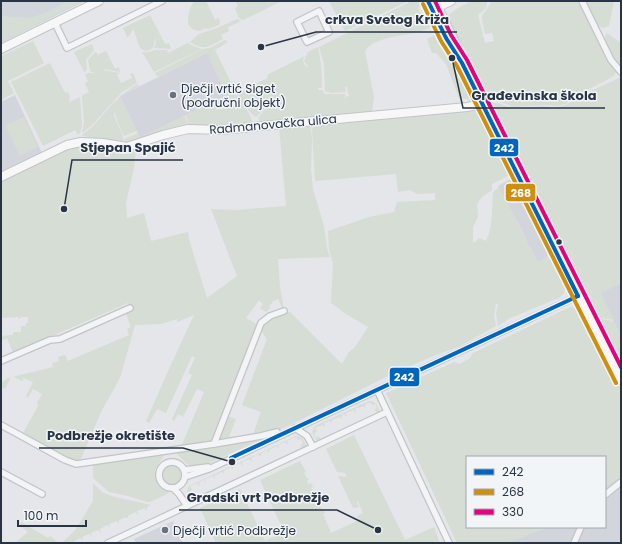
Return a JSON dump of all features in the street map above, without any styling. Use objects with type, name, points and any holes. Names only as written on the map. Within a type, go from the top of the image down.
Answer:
[{"type":"street","points":[[1,49],[99,1]]},
{"type":"street","points":[[55,23],[67,48],[162,1]]},
{"type":"street","points":[[450,1],[433,3],[457,46],[462,63],[482,104],[621,380]]},
{"type":"street","points":[[582,1],[611,60],[621,72]]},
{"type":"street","points":[[320,12],[329,32],[307,42],[297,22],[320,12]]},
{"type":"street","name":"Radmanovačka ulica","points":[[1,177],[67,145],[81,142],[103,143],[127,147],[163,134],[191,128],[220,130],[467,107],[482,104]]},
{"type":"street","points":[[184,470],[208,467],[219,463],[310,422],[578,296]]},
{"type":"street","points":[[1,361],[50,340],[60,339],[130,308]]},
{"type":"street","points":[[214,444],[261,324],[270,316],[284,311]]},
{"type":"street","points":[[376,390],[449,543]]},
{"type":"street","points":[[108,543],[186,504],[387,412]]},
{"type":"street","points":[[307,436],[310,422]]},
{"type":"street","points":[[1,425],[65,460],[76,464],[214,444],[277,432]]},
{"type":"street","points":[[295,428],[307,436],[312,447]]},
{"type":"street","points":[[181,485],[173,488],[164,486],[159,479],[160,470],[165,463],[174,462],[182,466],[185,477],[181,485],[186,504]]},
{"type":"street","points":[[185,477],[209,469],[219,463]]},
{"type":"street","points":[[1,472],[42,494]]},
{"type":"street","points":[[606,494],[621,482]]},
{"type":"street","points":[[173,488],[186,504]]},
{"type":"street","points":[[574,543],[581,528]]},
{"type":"shaded area","points":[[1,1],[85,1],[1,43]]},
{"type":"shaded area","points":[[66,1],[83,1],[1,42],[1,16],[31,18],[50,11]]},
{"type":"shaded area","points":[[194,1],[206,1],[215,20],[219,18],[219,25],[208,29],[205,28],[200,31],[194,30],[189,24],[188,19]]},
{"type":"shaded area","points":[[236,1],[269,1],[267,2],[268,3],[273,1],[282,1],[243,20],[239,18],[235,8],[238,6]]},
{"type":"shaded area","points":[[329,1],[408,1],[345,31]]},
{"type":"shaded area","points":[[412,1],[420,1],[422,4],[418,8],[425,21],[430,22],[433,26],[420,32],[381,40],[368,47],[365,52],[374,97],[372,112],[266,122],[259,120],[258,118],[267,107],[273,105],[267,106],[256,117],[250,113],[236,93],[245,91],[268,78],[267,75],[305,56],[303,59],[304,64],[307,67],[308,66],[304,61],[308,52],[318,47],[322,88],[318,88],[318,90],[322,90],[325,94],[345,94],[345,97],[349,96],[347,87],[345,87],[346,92],[331,93],[325,91],[324,64],[319,47]]},
{"type":"shaded area","points":[[472,1],[485,1],[487,3],[486,8],[478,15],[485,43],[494,41],[492,33],[485,34],[482,20],[482,16],[492,1],[578,1],[607,59],[614,67],[616,72],[614,76],[572,98],[566,104],[557,106],[544,105],[513,107],[498,101],[487,101],[475,80],[447,16],[458,8]]},
{"type":"shaded area","points":[[585,1],[614,1],[609,26],[603,28],[597,25]]},
{"type":"shaded area","points":[[150,15],[165,44],[169,43],[171,49],[154,48],[156,42],[155,38],[153,48],[148,51],[144,51],[139,46],[133,29],[127,37],[123,28]]},
{"type":"shaded area","points":[[237,19],[241,21],[228,27],[229,31],[221,35],[223,39],[214,44],[203,47],[190,42],[199,34]]},
{"type":"shaded area","points":[[607,33],[621,43],[621,67],[612,56],[605,42]]},
{"type":"shaded area","points":[[437,34],[450,61],[453,59],[467,80],[475,103],[472,103],[467,99],[459,98],[446,64],[436,53],[432,53],[427,39]]},
{"type":"shaded area","points":[[225,40],[228,42],[215,50],[235,91],[233,92],[239,98],[230,106],[216,108],[216,110],[232,107],[242,100],[254,124],[226,127],[189,125],[186,115],[226,95],[207,53],[158,77],[155,73],[203,49],[210,48]]},
{"type":"shaded area","points":[[33,41],[44,63],[8,81],[14,93],[1,100],[1,56]]},
{"type":"shaded area","points":[[188,43],[202,49],[154,72],[142,52],[169,50],[167,51],[168,53]]},
{"type":"shaded area","points":[[92,44],[94,50],[86,60],[87,70],[84,72],[74,52]]},
{"type":"shaded area","points":[[106,51],[110,58],[103,62],[110,59],[115,69],[119,67],[120,72],[103,70],[120,73],[117,75],[121,83],[132,78],[130,74],[133,73],[137,83],[122,92],[91,126],[82,133],[84,122],[82,97],[89,92],[85,83],[88,81],[85,75],[88,73],[95,73],[90,71],[88,60],[95,52],[98,54],[98,59],[99,54]]},
{"type":"shaded area","name":"Dječji vrtić Siget (područni objekt)","points":[[207,53],[227,95],[140,138],[120,96]]},
{"type":"shaded area","points":[[50,63],[65,93],[68,92],[70,97],[69,102],[80,97],[82,125],[78,135],[75,130],[43,146],[11,82]]},
{"type":"shaded area","points":[[621,77],[621,283],[600,293],[614,320],[594,317],[571,268],[564,248],[541,213],[489,104],[498,103],[513,109],[544,106],[553,108],[566,105],[578,97]]},
{"type":"shaded area","points":[[138,84],[139,86],[121,95],[128,90]]},
{"type":"shaded area","points":[[15,95],[42,153],[1,173],[1,102]]},
{"type":"shaded area","points":[[120,96],[137,131],[124,136],[116,118],[115,111],[117,100]]},
{"type":"shaded area","points":[[116,100],[114,116],[123,136],[124,143],[83,136],[82,135],[92,127]]},
{"type":"shaded area","points":[[477,107],[493,136],[510,175],[492,184],[492,190],[482,197],[477,204],[478,217],[473,227],[473,242],[479,238],[486,241],[491,224],[493,192],[499,187],[538,262],[548,257],[565,287],[564,293],[559,298],[510,318],[498,326],[496,313],[498,305],[496,303],[494,316],[496,326],[460,346],[384,378],[290,425],[276,431],[252,437],[261,412],[242,405],[267,339],[260,329],[265,322],[277,315],[290,312],[342,364],[368,327],[331,303],[333,263],[329,249],[328,231],[369,217],[394,212],[397,202],[435,200],[435,193],[417,194],[410,190],[398,192],[396,174],[315,181],[312,129],[315,123]]},
{"type":"shaded area","points":[[185,116],[189,127],[126,145],[124,139],[138,133],[140,138]]},
{"type":"shaded area","points":[[24,117],[38,147],[20,156],[5,125]]},
{"type":"shaded area","points":[[312,125],[311,169],[313,189],[324,226],[327,248],[330,257],[278,259],[280,287],[284,309],[283,310],[278,299],[269,305],[270,308],[266,312],[260,308],[263,304],[259,300],[246,318],[258,325],[214,439],[207,443],[181,447],[204,392],[197,389],[183,417],[178,414],[174,421],[172,419],[192,375],[188,373],[195,358],[192,356],[166,413],[157,409],[149,423],[146,421],[194,315],[177,322],[177,319],[161,324],[135,325],[120,378],[102,410],[80,461],[71,459],[23,433],[38,406],[37,403],[42,394],[33,389],[28,398],[26,396],[33,382],[24,378],[22,381],[12,377],[53,367],[52,363],[59,361],[58,357],[65,355],[68,361],[129,335],[127,329],[131,327],[126,314],[132,310],[128,303],[13,353],[7,338],[1,341],[1,336],[13,335],[13,332],[21,332],[21,326],[26,326],[26,323],[28,323],[28,317],[21,317],[20,319],[18,317],[1,318],[1,181],[66,149],[103,146],[120,154],[126,154],[136,147],[134,168],[126,203],[127,218],[144,213],[151,241],[188,232],[207,298],[237,276],[211,209],[236,210],[286,206],[279,126]]},
{"type":"shaded area","points":[[510,179],[514,181],[514,185],[527,206],[529,215],[547,252],[548,257],[538,262],[498,186]]},
{"type":"shaded area","points":[[621,283],[621,343],[618,337],[620,335],[600,293]]},
{"type":"shaded area","points":[[570,307],[576,308],[583,317],[593,342],[621,389],[621,478],[620,479],[618,477],[606,486],[606,456],[466,456],[466,528],[545,528],[505,543],[457,543],[386,393],[454,362],[459,364],[469,359],[473,353]]},
{"type":"shaded area","points":[[594,318],[613,321],[620,336],[618,337],[621,343],[621,370]]},
{"type":"shaded area","points":[[11,377],[5,389],[1,387],[1,383]]},
{"type":"shaded area","points":[[369,401],[375,403],[380,412],[378,413],[374,410],[377,408],[375,404],[372,405],[370,402],[365,405],[365,408],[363,406],[355,409],[356,413],[353,410],[346,413],[347,417],[344,414],[341,416],[342,419],[339,417],[332,420],[332,423],[330,421],[324,423],[325,427],[322,425],[315,428],[317,431],[314,433],[316,438],[319,436],[320,440],[316,440],[312,432],[315,426]]},
{"type":"shaded area","points":[[227,416],[236,419],[228,439],[221,440],[219,438]]},
{"type":"shaded area","points":[[354,435],[405,540],[434,527],[440,543],[216,543],[200,508],[240,489],[265,541],[284,532],[260,480],[300,461],[306,472],[304,473],[309,480],[307,480],[308,484],[311,483],[313,487],[311,488],[315,493],[322,511],[325,513],[323,514],[331,533],[359,520],[357,516],[363,513],[358,501],[359,507],[353,508],[338,476],[347,477],[345,473],[337,472],[326,449]]},
{"type":"shaded area","points":[[296,436],[302,438],[307,447],[303,449],[301,447],[303,443],[301,439],[298,440],[296,437],[287,441],[288,445],[285,442],[278,445],[279,449],[276,446],[269,450],[269,453],[267,450],[261,454],[261,457],[258,454],[251,458],[252,461],[249,459],[242,462],[243,466],[240,463],[233,466],[233,470],[231,467],[224,471],[224,474],[222,472],[215,475],[215,479],[213,476],[205,479],[206,483],[204,480],[199,482],[200,486],[197,483],[190,486],[192,490],[189,492],[191,496],[194,496],[195,498],[190,498],[187,490],[189,486]]},
{"type":"shaded area","points":[[262,439],[199,468],[187,464],[175,452]]},
{"type":"shaded area","points":[[165,453],[155,470],[155,477],[159,483],[170,490],[167,494],[150,502],[109,492],[93,478],[93,463],[98,464],[130,457]]},
{"type":"shaded area","points":[[172,465],[179,468],[182,475],[179,482],[172,485],[165,482],[162,475],[165,468]]},
{"type":"shaded area","points":[[619,477],[620,479],[621,478],[621,543],[505,543],[545,528],[606,528],[606,486]]},
{"type":"shaded area","points":[[93,483],[102,492],[111,496],[151,505],[147,507],[147,511],[145,508],[137,511],[138,515],[135,512],[128,516],[128,519],[126,517],[119,520],[119,524],[117,521],[109,524],[110,528],[107,525],[100,529],[101,533],[98,530],[91,533],[92,537],[89,534],[82,537],[83,541],[80,538],[73,543],[62,543],[76,529],[93,501]]},
{"type":"shaded area","name":"Dječji vrtić Podbrežje","points":[[173,521],[183,543],[136,543],[134,539]]},
{"type":"shaded area","points":[[21,522],[48,538],[50,536],[58,543],[15,543],[28,532],[20,526]]},
{"type":"transit line","name":"242","points":[[428,1],[446,38],[462,63],[578,296]]},
{"type":"transit line","name":"330","points":[[435,1],[451,35],[467,60],[621,367]]},
{"type":"transit line","name":"268","points":[[423,4],[441,41],[457,66],[616,383]]},
{"type":"transit line","name":"242","points":[[231,458],[578,296]]},
{"type":"place","name":"crkva Svetog Križa","points":[[261,47]]},
{"type":"place","name":"Građevinska škola","points":[[452,58]]},
{"type":"place","name":"Dječji vrtić Siget (područni objekt)","points":[[173,95]]},
{"type":"place","name":"Stjepan Spajić","points":[[64,209]]},
{"type":"place","name":"Podbrežje okretište","points":[[232,462]]},
{"type":"place","name":"Dječji vrtić Podbrežje","points":[[165,530]]},
{"type":"place","name":"Gradski vrt Podbrežje","points":[[378,530]]}]
